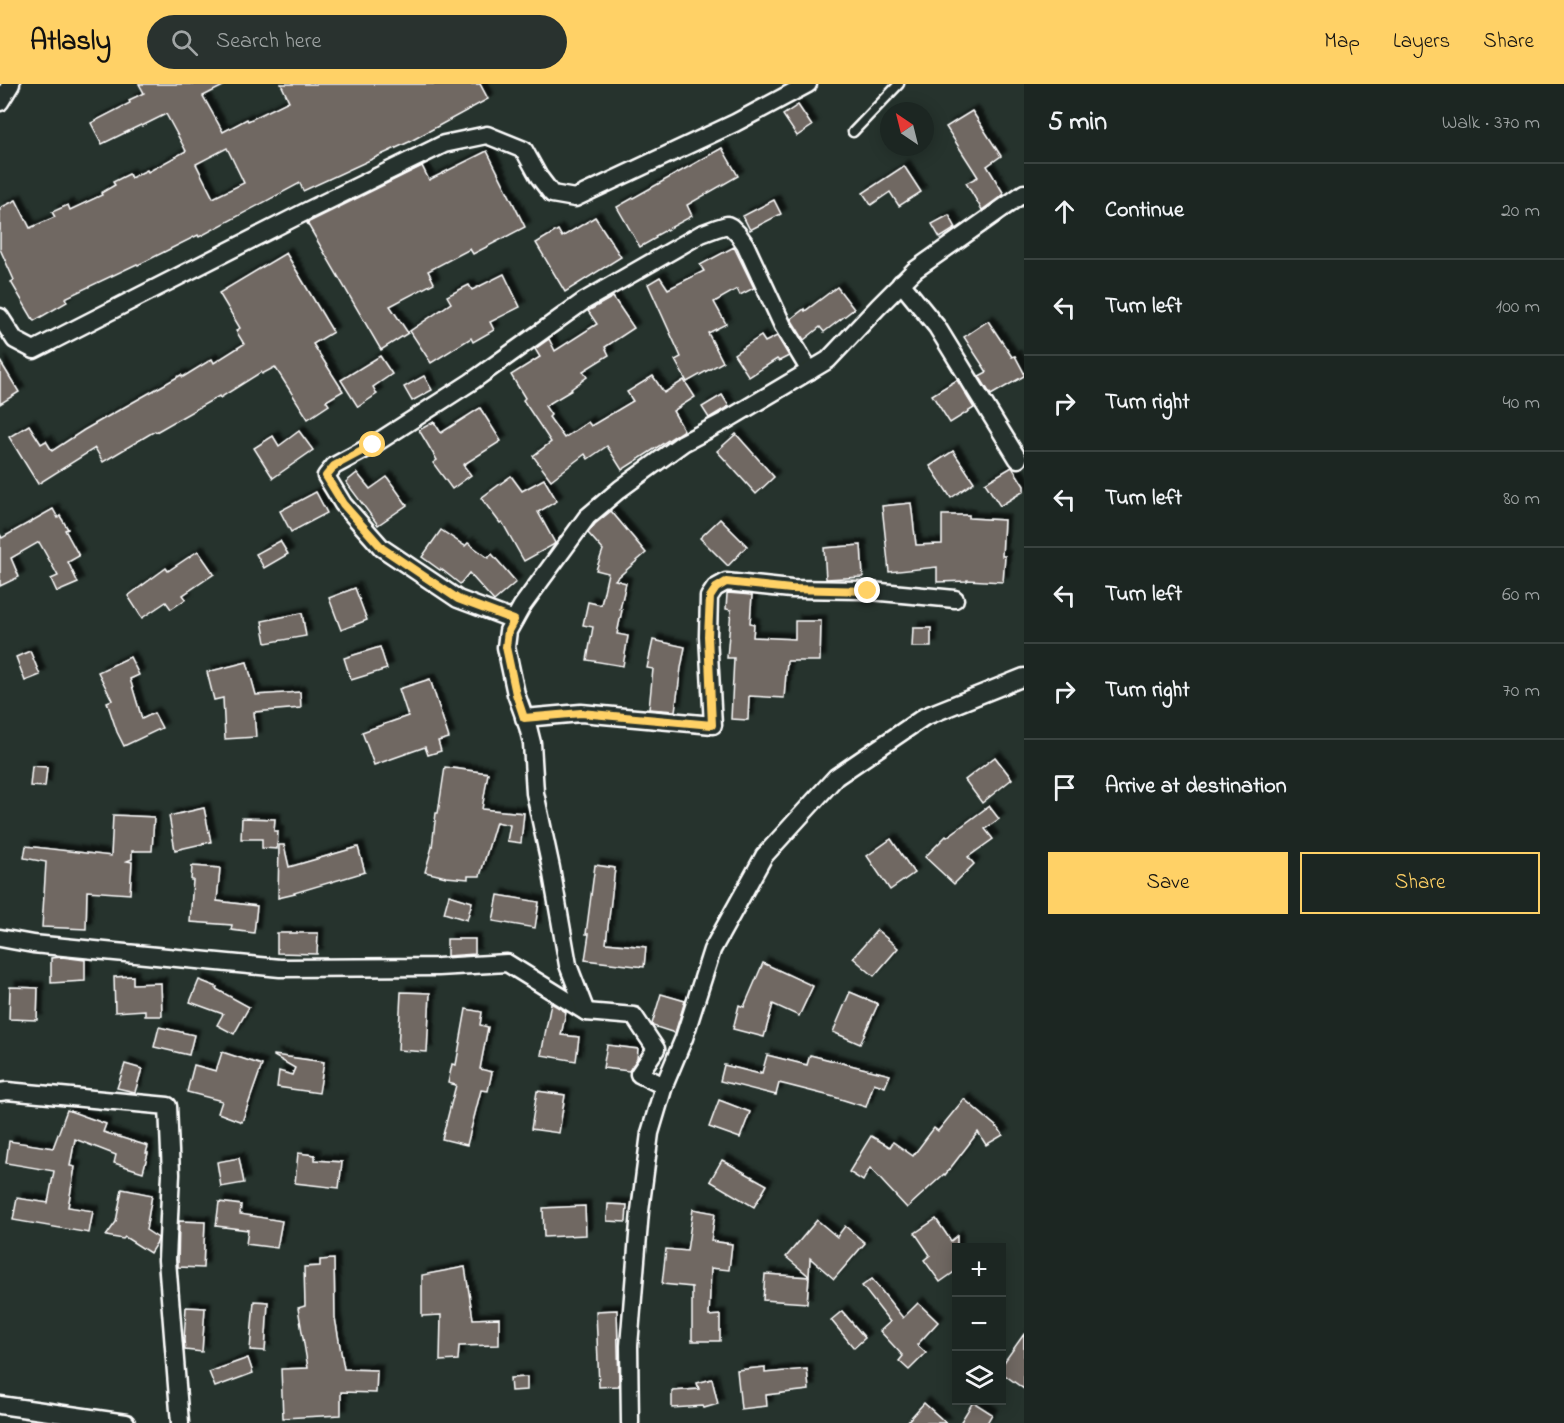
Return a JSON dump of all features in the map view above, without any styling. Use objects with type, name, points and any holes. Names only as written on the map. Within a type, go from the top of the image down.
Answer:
[{"type":"street","points":[[0,102],[11,84]]},
{"type":"street","points":[[0,317],[15,340],[34,350],[444,144],[487,135],[524,150],[539,177],[552,194],[575,198],[735,123],[808,84]]},
{"type":"street","points":[[586,1012],[568,965],[535,794],[531,743],[516,694],[506,647],[508,631],[522,606],[587,517],[620,489],[683,443],[828,360],[915,270],[1024,193]]},
{"type":"street","points":[[514,620],[458,599],[382,548],[337,495],[326,476],[334,466],[373,445],[471,382],[584,301],[701,234],[727,225],[745,244],[783,326],[810,371]]},
{"type":"street","points":[[901,284],[938,327],[1018,459]]},
{"type":"street","points":[[524,718],[581,713],[712,725],[708,636],[710,597],[716,588],[726,582],[791,589],[860,590],[955,599]]},
{"type":"street","points":[[630,1423],[629,1346],[640,1211],[650,1133],[664,1086],[684,1038],[712,950],[764,856],[836,777],[924,717],[1024,676]]},
{"type":"street","points":[[0,938],[33,944],[280,968],[438,967],[507,963],[586,1012],[634,1016],[656,1049],[639,1074],[664,1086]]},
{"type":"street","points":[[0,1092],[168,1106],[171,1174],[167,1260],[180,1423]]},
{"type":"street","points":[[0,1408],[126,1423]]},
{"type":"lane","points":[[853,132],[899,84]]},
{"type":"building","points":[[139,84],[227,84],[203,96],[223,132],[289,101],[281,84],[480,84],[488,99],[409,142],[303,191],[300,183],[199,237],[198,235],[65,298],[67,302],[34,321],[11,282],[14,280],[0,249],[0,208],[16,200],[30,228],[55,217],[52,212],[68,205],[70,210],[102,195],[101,193],[115,185],[113,182],[129,174],[131,178],[147,170],[148,172],[186,151],[166,114],[102,144],[91,123],[130,103],[129,100],[144,93]],"holes":[[[227,148],[244,183],[213,198],[196,164]]]},
{"type":"building","points":[[798,105],[812,126],[797,136],[783,115]]},
{"type":"building","points":[[972,111],[1001,156],[987,166],[1004,194],[982,210],[966,183],[978,177],[946,127]]},
{"type":"building","points":[[722,148],[738,176],[687,205],[692,216],[640,247],[617,207]]},
{"type":"building","points":[[487,151],[525,227],[473,254],[470,249],[428,271],[434,283],[390,306],[408,333],[381,350],[307,223],[422,166],[429,180]]},
{"type":"building","points":[[904,166],[921,192],[899,206],[890,192],[871,205],[863,193]]},
{"type":"building","points":[[774,200],[781,214],[750,230],[743,216]]},
{"type":"building","points":[[949,215],[956,228],[940,238],[932,224]]},
{"type":"building","points":[[595,217],[621,257],[565,292],[536,243],[558,230],[562,237]]},
{"type":"building","points":[[734,247],[754,288],[740,295],[737,289],[714,302],[726,324],[708,333],[723,362],[687,382],[675,360],[681,357],[648,284],[660,277],[668,289],[704,271],[700,265]]},
{"type":"building","points":[[286,253],[333,332],[313,344],[343,391],[326,401],[329,405],[308,419],[275,367],[262,374],[261,372],[220,398],[219,396],[155,431],[103,462],[95,448],[38,484],[9,437],[29,425],[41,444],[46,441],[52,451],[84,430],[181,375],[183,377],[212,359],[214,363],[244,344],[236,331],[240,328],[219,293]]},
{"type":"building","points":[[504,274],[520,307],[490,322],[494,330],[473,342],[471,338],[431,363],[410,331],[451,303],[447,296],[469,285],[472,290]]},
{"type":"building","points":[[837,287],[854,309],[824,332],[820,327],[804,340],[791,319]]},
{"type":"building","points":[[613,297],[634,328],[605,347],[609,355],[583,371],[587,377],[572,390],[545,406],[551,415],[549,417],[564,438],[588,422],[591,426],[633,401],[627,392],[653,376],[664,393],[684,380],[695,397],[673,411],[684,430],[622,470],[607,446],[588,459],[585,454],[551,480],[533,456],[551,442],[523,400],[525,398],[511,375],[540,357],[535,349],[549,339],[555,351],[597,324],[588,311]]},
{"type":"building","points":[[988,321],[1012,357],[1015,356],[1024,373],[1024,376],[991,395],[979,376],[987,372],[964,337]]},
{"type":"building","points":[[761,336],[765,342],[777,336],[789,356],[779,361],[777,359],[749,377],[734,354]]},
{"type":"building","points":[[380,356],[392,374],[373,387],[377,394],[358,407],[341,380]]},
{"type":"building","points":[[0,361],[19,392],[0,404]]},
{"type":"building","points":[[424,376],[432,390],[412,401],[404,387]]},
{"type":"building","points":[[957,380],[974,408],[950,423],[932,395]]},
{"type":"building","points":[[722,395],[729,406],[709,418],[702,407]]},
{"type":"building","points":[[480,408],[501,441],[463,465],[471,475],[452,489],[433,463],[437,460],[419,430],[434,422],[441,433]]},
{"type":"building","points":[[299,431],[313,450],[273,478],[254,448],[273,436],[279,446]]},
{"type":"building","points":[[736,434],[774,477],[756,494],[717,451]]},
{"type":"building","points":[[953,451],[974,482],[951,498],[930,466]]},
{"type":"building","points":[[1012,467],[1024,486],[1024,491],[1000,506],[985,483]]},
{"type":"building","points":[[357,473],[370,489],[387,477],[407,505],[378,525],[346,482]]},
{"type":"building","points":[[511,476],[522,491],[544,479],[557,501],[538,512],[555,543],[524,561],[502,522],[500,523],[481,498]]},
{"type":"building","points":[[316,492],[327,513],[291,532],[280,511]]},
{"type":"building","points":[[911,503],[916,545],[942,544],[942,515],[969,515],[969,518],[1004,520],[1003,582],[967,580],[937,582],[937,567],[889,572],[882,506]]},
{"type":"building","points":[[53,509],[68,529],[65,530],[79,556],[68,562],[78,583],[57,592],[51,579],[58,576],[39,542],[11,558],[19,577],[0,586],[0,534],[2,538]]},
{"type":"building","points":[[611,511],[646,553],[615,580],[626,583],[617,634],[628,636],[623,666],[587,660],[593,627],[583,625],[588,602],[601,605],[608,573],[596,570],[603,550],[588,533]]},
{"type":"building","points":[[720,519],[747,546],[728,566],[700,538]]},
{"type":"building","points":[[441,530],[465,546],[468,543],[488,558],[492,554],[516,582],[494,601],[469,573],[460,584],[422,557]]},
{"type":"building","points":[[280,541],[288,554],[264,568],[256,554]]},
{"type":"building","points":[[861,545],[863,577],[826,579],[824,548]]},
{"type":"building","points":[[198,551],[214,574],[183,595],[186,599],[171,609],[166,602],[142,618],[128,596],[166,568],[168,571]]},
{"type":"building","points":[[355,588],[367,620],[341,630],[329,598]]},
{"type":"building","points":[[728,593],[752,595],[750,623],[754,624],[753,637],[795,639],[795,621],[821,621],[820,661],[787,661],[784,698],[749,696],[748,720],[731,719],[734,658],[727,658],[731,610],[726,609]]},
{"type":"building","points":[[302,613],[306,636],[266,643],[262,621]]},
{"type":"building","points":[[913,628],[931,628],[931,647],[912,647]]},
{"type":"building","points":[[653,640],[685,647],[675,711],[649,709],[653,669],[647,668]]},
{"type":"building","points":[[380,647],[387,669],[351,680],[344,658]]},
{"type":"building","points":[[30,651],[40,675],[25,681],[16,657]]},
{"type":"building","points":[[130,657],[139,675],[130,679],[142,719],[154,713],[162,728],[124,746],[107,702],[112,700],[98,672]]},
{"type":"building","points":[[247,662],[256,695],[300,692],[301,708],[254,712],[256,737],[225,739],[223,698],[214,700],[207,672]]},
{"type":"building","points":[[430,679],[449,738],[438,741],[441,751],[428,755],[425,747],[374,765],[362,732],[408,716],[399,689]]},
{"type":"building","points":[[995,757],[1012,779],[982,803],[965,780]]},
{"type":"building","points":[[32,766],[47,767],[45,787],[30,786]]},
{"type":"building","points":[[445,767],[488,773],[482,809],[524,813],[521,843],[507,841],[510,825],[496,822],[480,876],[468,876],[468,879],[425,872],[432,847]]},
{"type":"building","points":[[989,806],[999,819],[985,829],[993,839],[968,857],[974,864],[954,884],[925,857],[946,836]]},
{"type":"building","points":[[204,808],[211,842],[175,850],[169,816]]},
{"type":"building","points":[[113,815],[154,817],[152,851],[132,851],[132,859],[127,861],[132,862],[130,894],[87,891],[86,929],[42,927],[46,862],[24,858],[26,846],[111,856]]},
{"type":"building","points":[[242,818],[275,819],[274,831],[278,831],[277,849],[262,848],[262,839],[241,839]]},
{"type":"building","points":[[891,839],[914,873],[890,890],[867,856]]},
{"type":"building","points":[[279,845],[284,845],[289,867],[358,847],[365,872],[278,898]]},
{"type":"building","points":[[595,865],[615,868],[606,943],[646,947],[644,967],[585,960]]},
{"type":"building","points":[[192,866],[220,868],[217,901],[257,906],[254,933],[231,930],[232,925],[190,922]]},
{"type":"building","points":[[449,895],[472,902],[467,920],[444,913]]},
{"type":"building","points":[[498,895],[539,902],[535,928],[493,921]]},
{"type":"building","points":[[877,930],[898,948],[874,976],[853,958]]},
{"type":"building","points":[[277,933],[318,933],[317,954],[277,953]]},
{"type":"building","points":[[447,939],[475,939],[475,954],[447,956]]},
{"type":"building","points":[[51,958],[85,960],[85,981],[51,983]]},
{"type":"building","points":[[763,963],[813,986],[799,1016],[773,1004],[764,1037],[733,1029],[739,1005],[744,1007]]},
{"type":"building","points":[[133,976],[133,984],[161,983],[162,1016],[145,1016],[145,1010],[115,1012],[114,977]]},
{"type":"building","points":[[199,980],[217,987],[216,989],[249,1007],[234,1034],[217,1025],[223,1014],[190,1002]]},
{"type":"building","points":[[10,987],[38,988],[37,1020],[9,1019]]},
{"type":"building","points":[[401,992],[430,993],[427,1052],[398,1050]]},
{"type":"building","points":[[850,992],[878,1004],[860,1044],[833,1032]]},
{"type":"building","points":[[661,994],[685,1001],[675,1033],[652,1024]]},
{"type":"building","points":[[551,1003],[566,1012],[561,1035],[579,1037],[576,1061],[541,1055]]},
{"type":"building","points":[[466,1009],[482,1012],[480,1025],[488,1027],[480,1069],[492,1072],[488,1091],[481,1090],[467,1145],[442,1139],[456,1085],[448,1083],[452,1064],[456,1065]]},
{"type":"building","points":[[159,1027],[194,1035],[189,1055],[154,1047]]},
{"type":"building","points":[[607,1045],[638,1049],[637,1059],[629,1071],[603,1068]]},
{"type":"building","points":[[222,1052],[262,1065],[242,1122],[218,1113],[222,1101],[187,1092],[194,1065],[216,1071]]},
{"type":"building","points":[[274,1055],[324,1062],[319,1093],[277,1087],[279,1071],[292,1075],[295,1068]]},
{"type":"building","points":[[767,1055],[807,1065],[810,1055],[890,1075],[885,1087],[874,1083],[866,1107],[779,1083],[776,1095],[720,1081],[724,1065],[762,1073]]},
{"type":"building","points":[[125,1064],[142,1069],[135,1092],[117,1088]]},
{"type":"building","points":[[537,1091],[565,1095],[559,1133],[531,1129]]},
{"type":"building","points":[[964,1099],[1003,1135],[986,1145],[978,1132],[945,1175],[907,1208],[870,1168],[863,1181],[849,1172],[871,1136],[890,1147],[893,1142],[913,1156],[934,1128],[938,1131]]},
{"type":"building","points":[[719,1100],[750,1112],[740,1138],[709,1127]]},
{"type":"building","points":[[67,1110],[106,1124],[103,1132],[148,1146],[143,1172],[114,1163],[116,1155],[75,1139],[70,1166],[75,1167],[68,1207],[93,1211],[89,1233],[13,1220],[17,1198],[48,1203],[54,1171],[6,1163],[9,1141],[53,1148]]},
{"type":"building","points":[[298,1153],[315,1155],[315,1160],[342,1162],[339,1188],[295,1183]]},
{"type":"building","points":[[239,1158],[244,1183],[221,1187],[217,1162]]},
{"type":"building","points":[[722,1160],[767,1185],[754,1207],[710,1181]]},
{"type":"building","points":[[122,1189],[152,1195],[146,1230],[158,1238],[150,1253],[125,1237],[123,1239],[106,1236],[116,1222]]},
{"type":"building","points":[[219,1202],[241,1205],[240,1214],[282,1221],[277,1248],[246,1244],[248,1230],[216,1226]]},
{"type":"building","points":[[608,1204],[627,1205],[626,1222],[607,1221]]},
{"type":"building","points":[[585,1206],[586,1235],[544,1237],[543,1208]]},
{"type":"building","points":[[693,1209],[715,1213],[711,1241],[732,1244],[729,1270],[711,1268],[709,1316],[720,1315],[720,1341],[692,1341],[692,1287],[662,1284],[666,1249],[687,1251]]},
{"type":"building","points":[[936,1219],[951,1241],[957,1236],[957,1243],[952,1243],[952,1274],[940,1282],[924,1260],[930,1255],[915,1233]]},
{"type":"building","points":[[817,1220],[837,1237],[845,1226],[865,1243],[834,1279],[810,1258],[809,1276],[786,1257]]},
{"type":"building","points":[[179,1221],[205,1222],[203,1268],[178,1267]]},
{"type":"building","points":[[334,1259],[335,1318],[344,1369],[377,1370],[376,1393],[341,1392],[341,1415],[283,1418],[281,1369],[308,1368],[298,1308],[305,1306],[304,1267],[320,1266],[320,1260]]},
{"type":"building","points":[[465,1267],[473,1319],[499,1318],[499,1345],[459,1346],[458,1360],[440,1361],[441,1315],[422,1316],[422,1275]]},
{"type":"building","points":[[765,1274],[809,1277],[807,1303],[763,1300]]},
{"type":"building","points":[[872,1279],[903,1318],[918,1303],[938,1322],[917,1345],[926,1353],[909,1370],[899,1361],[903,1356],[880,1331],[890,1322],[862,1286]]},
{"type":"building","points":[[254,1301],[268,1302],[265,1351],[250,1350]]},
{"type":"building","points":[[186,1307],[205,1308],[202,1352],[185,1350]]},
{"type":"building","points":[[617,1310],[619,1386],[599,1387],[596,1311]]},
{"type":"building","points":[[842,1311],[865,1338],[854,1348],[831,1320]]},
{"type":"building","points":[[1024,1334],[1024,1389],[1006,1376],[1006,1359]]},
{"type":"building","points":[[248,1358],[253,1373],[215,1387],[209,1372]]},
{"type":"building","points":[[765,1367],[765,1373],[807,1369],[809,1390],[766,1395],[767,1406],[741,1409],[737,1370]]},
{"type":"building","points":[[527,1377],[527,1390],[511,1391],[510,1378]]},
{"type":"building","points":[[712,1379],[718,1404],[704,1408],[703,1406],[672,1408],[672,1391],[699,1389],[697,1383]]},
{"type":"building","points":[[924,1403],[946,1423],[906,1423]]},
{"type":"building","points":[[971,1405],[978,1405],[992,1414],[987,1423],[960,1423]]},
{"type":"route","points":[[373,445],[334,466],[326,476],[343,504],[382,548],[458,599],[514,620],[508,631],[506,647],[516,694],[524,718],[581,713],[712,725],[708,636],[710,597],[716,588],[726,582],[791,589],[868,591]]}]
